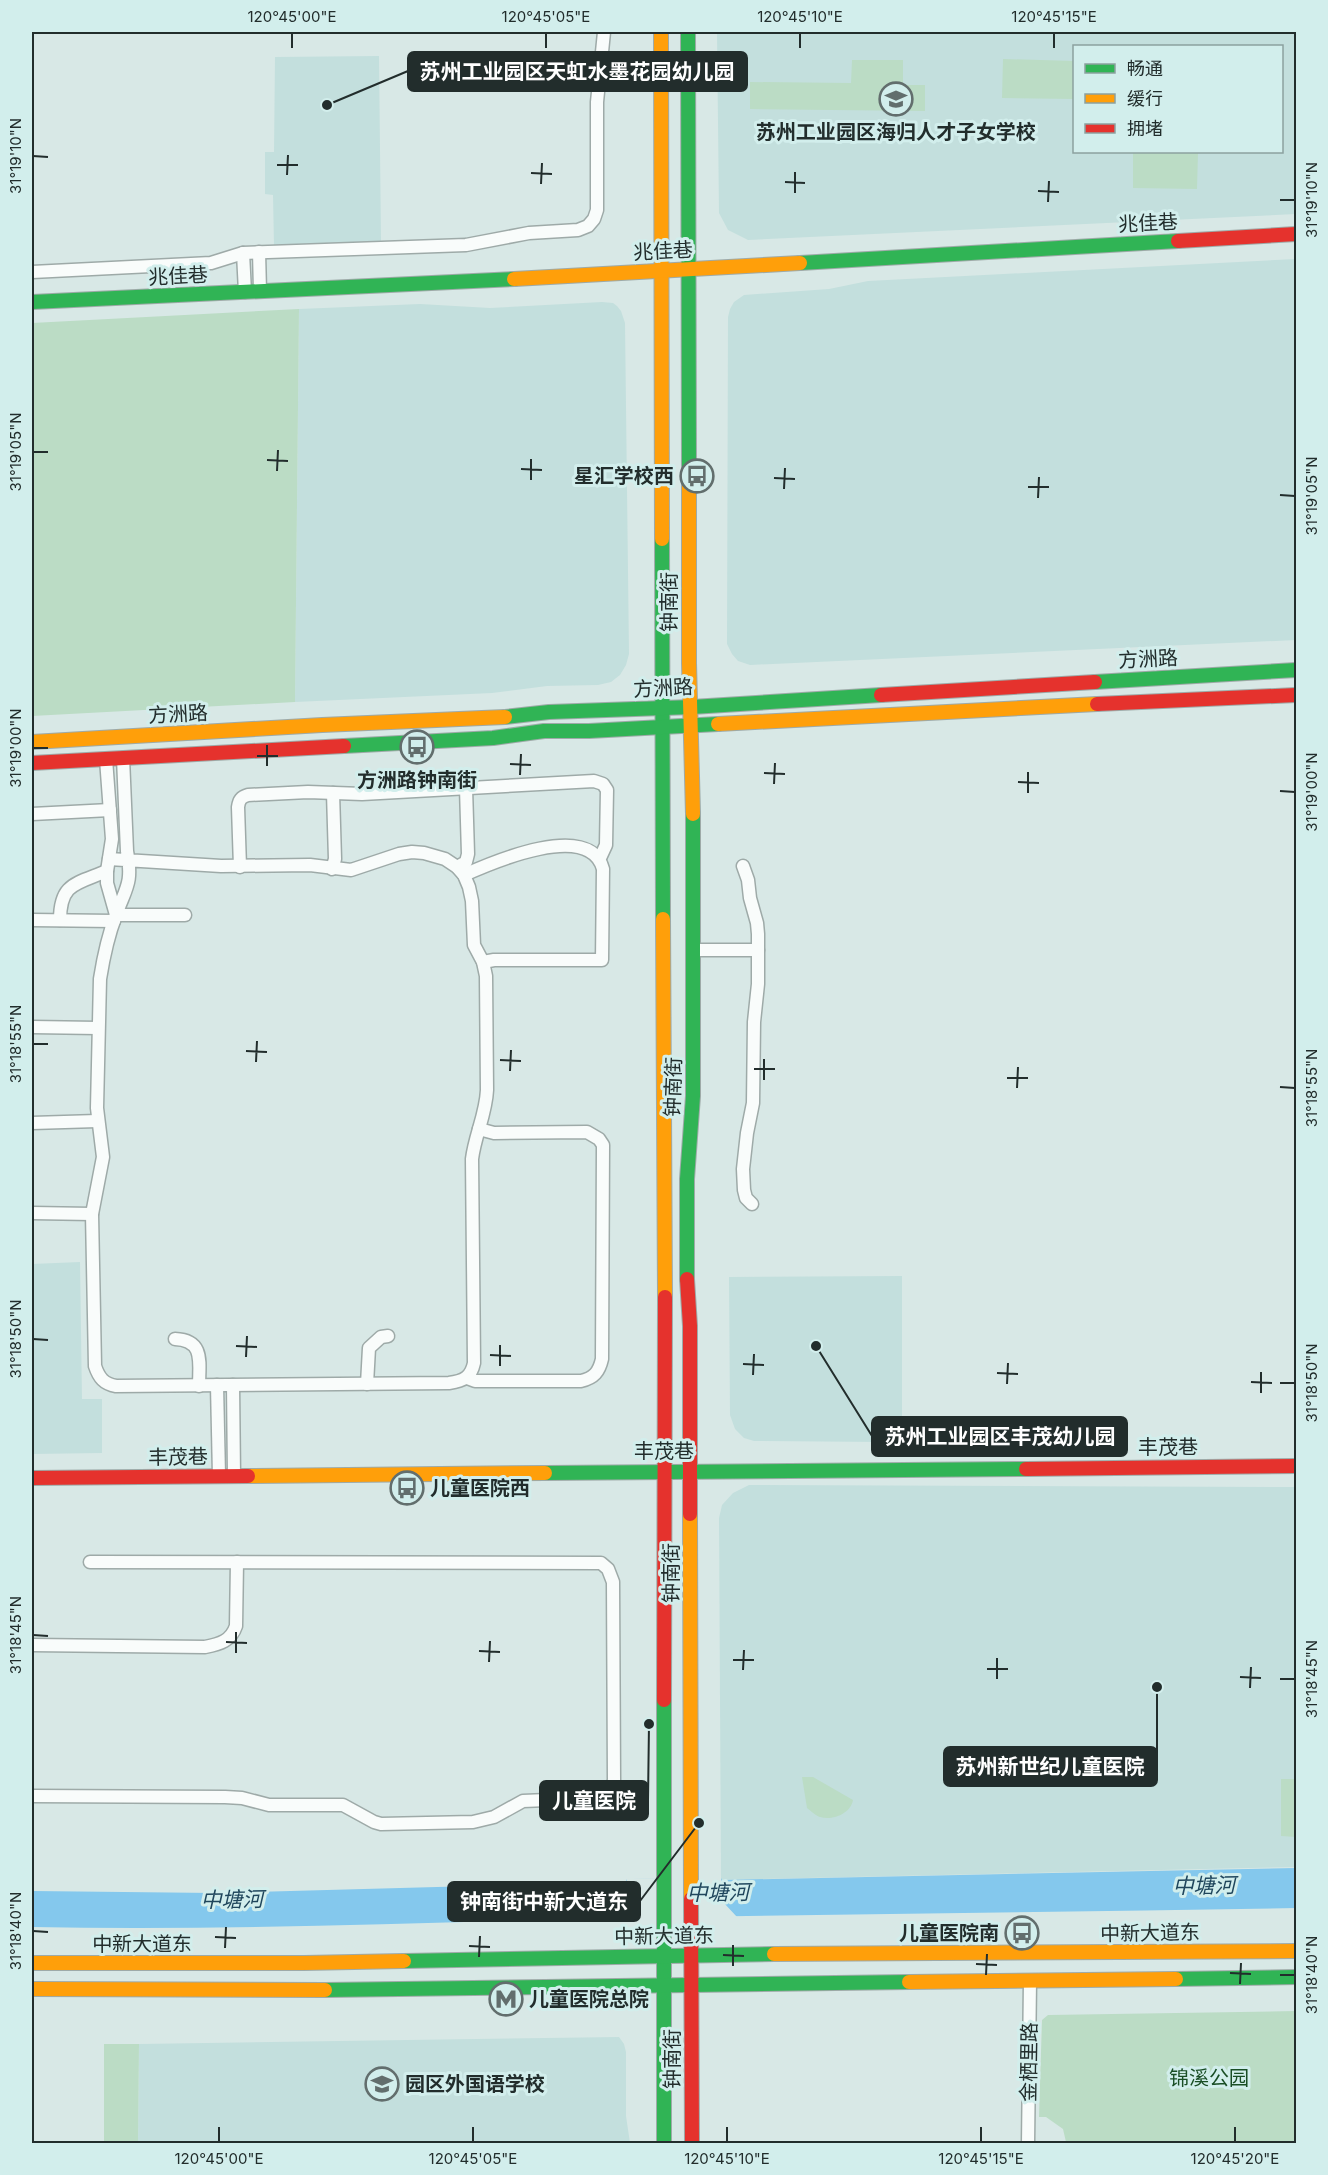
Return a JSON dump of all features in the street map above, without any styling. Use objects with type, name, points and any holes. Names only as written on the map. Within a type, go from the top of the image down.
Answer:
[{"type":"main road","name":"钟南街","points":[[661,32],[665,1470],[664,2144]]},
{"type":"main road","name":"钟南街","points":[[688,32],[689,663],[692,706],[694,950],[693,1096],[687,1179],[692,2144]]},
{"type":"main road","name":"兆佳巷","points":[[32,302],[688,270],[1296,234]]},
{"type":"main road","name":"方洲路","points":[[32,742],[322,725],[491,719],[549,712],[662,708],[1296,670]]},
{"type":"main road","name":"方洲路","points":[[32,763],[493,738],[544,731],[692,726],[970,709],[1296,694]]},
{"type":"main road","name":"丰茂巷","points":[[32,1478],[665,1470],[1296,1466]]},
{"type":"main road","name":"中新大道东","points":[[32,1963],[282,1963],[663,1954],[1296,1951]]},
{"type":"main road","points":[[32,1989],[293,1990],[1296,1977]]},
{"type":"street","points":[[32,272],[211,263],[243,253],[259,252],[466,245],[529,233],[578,230],[588,226],[597,210],[597,102],[604,32]]},
{"type":"street","points":[[259,252],[260,291]]},
{"type":"street","points":[[243,253],[245,292]]},
{"type":"street","points":[[60,920],[60,902],[65,892],[108,865],[129,861],[240,867],[310,865],[351,870],[412,852],[445,859],[460,871],[472,901],[474,945],[483,962],[486,976],[488,1090],[472,1159],[474,1363],[472,1372],[466,1378],[449,1383],[116,1386],[107,1384],[97,1374],[92,1214],[93,1201],[103,1167],[97,1121],[100,979],[115,918],[129,881],[129,861],[123,758]]},
{"type":"street","points":[[106,759],[112,839],[107,883],[115,918]]},
{"type":"street","points":[[240,867],[238,802],[242,797],[308,792],[362,794],[594,781],[603,784],[607,790],[606,845],[600,858]]},
{"type":"street","points":[[460,871],[468,854],[466,788]]},
{"type":"street","points":[[332,869],[335,859],[333,793]]},
{"type":"street","points":[[32,814],[110,810]]},
{"type":"street","points":[[460,871],[553,846],[574,846],[596,854],[603,868],[602,960],[494,960],[483,962]]},
{"type":"street","points":[[743,866],[757,923],[759,984],[754,1022],[753,1103],[743,1170],[746,1198],[752,1204]]},
{"type":"street","points":[[32,920],[185,915]]},
{"type":"street","points":[[694,950],[758,950]]},
{"type":"street","points":[[32,1027],[98,1028]]},
{"type":"street","points":[[32,1124],[97,1121]]},
{"type":"street","points":[[466,1378],[475,1382],[581,1381],[597,1374],[602,1359],[603,1145],[599,1139],[587,1132],[494,1133],[479,1129]]},
{"type":"street","points":[[32,1213],[92,1214]]},
{"type":"street","points":[[367,1384],[369,1348],[381,1337],[388,1336]]},
{"type":"street","points":[[175,1339],[191,1341],[197,1347],[199,1386]]},
{"type":"street","points":[[218,1385],[219,1476]]},
{"type":"street","points":[[233,1385],[234,1476]]},
{"type":"street","points":[[32,1796],[225,1797],[242,1798],[269,1805],[333,1804],[344,1805],[374,1822],[427,1823],[485,1821],[523,1801],[602,1797],[609,1793],[614,1780],[613,1582],[612,1575],[601,1563],[90,1562]]},
{"type":"street","points":[[32,1645],[205,1647],[219,1644],[234,1634],[236,1626],[237,1562]]},
{"type":"street","name":"金栖里路","points":[[1028,2144],[1030,1981]]},
{"type":"shaded area","name":"苏州工业园区海归人才子女学校","points":[[717,32],[1296,32],[1296,214],[748,240],[728,230],[719,213]]},
{"type":"shaded area","points":[[379,56],[381,242],[274,246],[273,195],[265,194],[265,152],[274,152],[275,57]]},
{"type":"shaded area","points":[[1296,259],[1296,640],[750,665],[738,661],[732,654],[727,644],[728,317],[734,302],[744,295],[829,289],[868,281]]},
{"type":"shaded area","points":[[613,303],[617,306],[625,323],[629,654],[620,675],[611,682],[598,685],[547,686],[492,693],[295,702],[299,309],[420,304],[490,308]]},
{"type":"shaded area","points":[[80,1262],[82,1399],[102,1399],[102,1453],[32,1454],[32,1264]]},
{"type":"shaded area","points":[[902,1276],[902,1445],[883,1442],[754,1441],[744,1438],[735,1429],[730,1415],[729,1277]]},
{"type":"shaded area","points":[[749,1485],[1296,1487],[1296,1867],[721,1880],[719,1518],[722,1505],[733,1493]]},
{"type":"shaded area","name":"园区外国语学校","points":[[619,2037],[626,2052],[626,2116],[630,2143],[138,2143],[139,2044]]},
{"type":"green space","points":[[1003,59],[1073,61],[1073,99],[1002,98]]},
{"type":"green space","points":[[852,60],[903,60],[903,85],[925,85],[925,111],[750,109],[750,82],[851,83]]},
{"type":"green space","points":[[1133,153],[1198,153],[1197,189],[1133,188]]},
{"type":"green space","points":[[299,309],[295,702],[32,716],[32,323]]},
{"type":"green space","points":[[802,1777],[813,1777],[853,1800],[852,1805],[836,1817],[817,1816],[807,1808]]},
{"type":"green space","points":[[1281,1779],[1296,1779],[1296,1837],[1281,1836]]},
{"type":"green space","name":"锦溪公园","points":[[1296,2011],[1296,2143],[1075,2143],[1066,2142],[1063,2129],[1046,2117],[1039,2117],[1042,2020],[1048,2015]]},
{"type":"green space","points":[[104,2044],[139,2044],[138,2143],[104,2143]]},
{"type":"water","name":"中塘河","points":[[1296,1868],[1296,1908],[629,1918],[256,1927],[32,1927],[32,1891],[215,1893],[626,1882],[627,1879],[721,1878],[722,1880]]},
{"type":"pier","points":[[721,1878],[724,1903],[737,1917],[618,1919],[627,1905],[627,1879]]},
{"type":"traffic: fast","points":[[688,32],[689,473]]},
{"type":"traffic: fast","points":[[800,263],[1178,241]]},
{"type":"traffic: fast","points":[[32,302],[514,279]]},
{"type":"traffic: fast","points":[[662,539],[663,919]]},
{"type":"traffic: fast","points":[[1095,682],[1296,670]]},
{"type":"traffic: fast","points":[[505,717],[549,712],[692,707],[881,695]]},
{"type":"traffic: fast","points":[[344,746],[493,738],[544,731],[589,731],[718,724]]},
{"type":"traffic: fast","points":[[687,1279],[687,1179],[693,1096],[693,814]]},
{"type":"traffic: fast","points":[[545,1473],[1026,1469]]},
{"type":"traffic: fast","points":[[664,1700],[664,2144]]},
{"type":"traffic: fast","points":[[404,1961],[774,1954]]},
{"type":"traffic: fast","points":[[1176,1979],[1296,1977]]},
{"type":"traffic: fast","points":[[325,1990],[909,1982]]},
{"type":"traffic: slow","points":[[661,32],[662,539]]},
{"type":"traffic: slow","points":[[514,279],[800,263]]},
{"type":"traffic: slow","points":[[689,473],[689,663],[693,814]]},
{"type":"traffic: slow","points":[[718,724],[1097,704]]},
{"type":"traffic: slow","points":[[32,742],[505,717]]},
{"type":"traffic: slow","points":[[663,919],[665,1297]]},
{"type":"traffic: slow","points":[[248,1476],[545,1473]]},
{"type":"traffic: slow","points":[[690,1514],[691,1899]]},
{"type":"traffic: slow","points":[[774,1954],[1296,1951]]},
{"type":"traffic: slow","points":[[32,1963],[404,1961]]},
{"type":"traffic: slow","points":[[909,1982],[1176,1979]]},
{"type":"traffic: slow","points":[[32,1989],[325,1990]]},
{"type":"traffic: jam","points":[[1178,241],[1296,234]]},
{"type":"traffic: jam","points":[[881,695],[1095,682]]},
{"type":"traffic: jam","points":[[1097,704],[1296,695]]},
{"type":"traffic: jam","points":[[32,763],[344,746]]},
{"type":"traffic: jam","points":[[687,1279],[690,1326],[690,1514]]},
{"type":"traffic: jam","points":[[664,1700],[665,1297]]},
{"type":"traffic: jam","points":[[1026,1469],[1296,1466]]},
{"type":"traffic: jam","points":[[32,1478],[248,1476]]},
{"type":"traffic: jam","points":[[691,1899],[692,2144]]},
{"type":"place","name":"苏州工业园区海归人才子女学校","points":[[896,99]]},
{"type":"place","name":"苏州工业园区天虹水墨花园幼儿园","points":[[327,105]]},
{"type":"place","name":"星汇学校西","points":[[697,476]]},
{"type":"place","name":"方洲路钟南街","points":[[417,747]]},
{"type":"place","name":"苏州工业园区丰茂幼儿园","points":[[816,1346]]},
{"type":"place","name":"儿童医院西","points":[[407,1488]]},
{"type":"place","name":"苏州新世纪儿童医院","points":[[1157,1687]]},
{"type":"place","name":"儿童医院","points":[[649,1724]]},
{"type":"place","name":"钟南街中新大道东","points":[[699,1823]]},
{"type":"place","name":"儿童医院南","points":[[1022,1933]]},
{"type":"place","name":"儿童医院总院","points":[[506,1999]]},
{"type":"place","name":"园区外国语学校","points":[[382,2084]]}]
